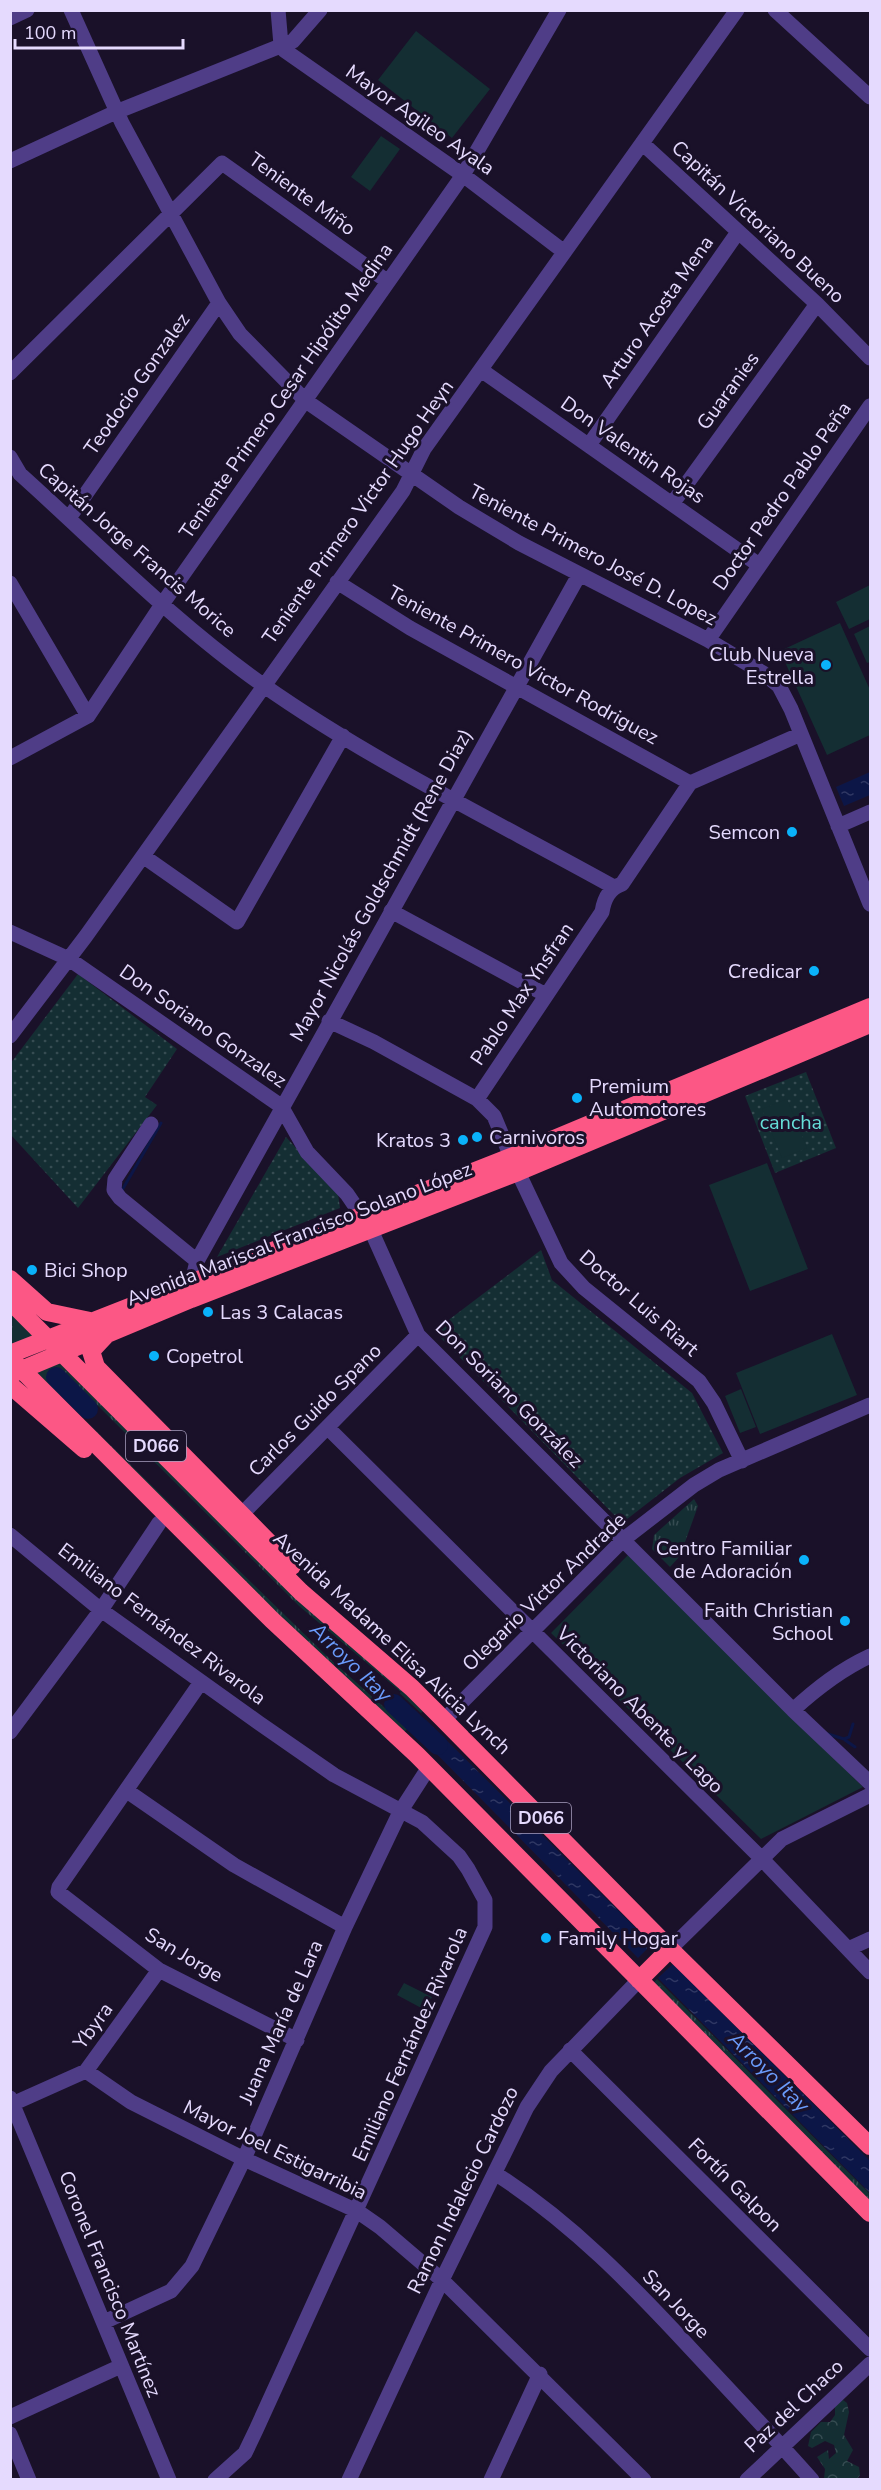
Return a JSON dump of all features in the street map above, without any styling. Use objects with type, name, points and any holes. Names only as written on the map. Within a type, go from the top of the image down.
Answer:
[{"type":"highway","name":"Avenida Mariscal Francisco Solano López","points":[[515,1164],[870,1007]]},
{"type":"highway","name":"Avenida Mariscal Francisco Solano López","points":[[10,1374],[366,1223],[870,1024]]},
{"type":"highway","name":"Avenida Mariscal Francisco Solano López","points":[[14,1354],[90,1321],[192,1282],[366,1223]]},
{"type":"highway","points":[[10,1279],[47,1312],[90,1321]]},
{"type":"highway","name":"Avenida Madame Elisa Alicia Lynch","points":[[10,1301],[301,1592],[412,1688],[668,1951],[870,2146]]},
{"type":"highway","points":[[106,1335],[91,1351],[96,1367],[412,1688]]},
{"type":"highway","name":"D066","points":[[14,1354],[272,1620],[429,1767],[643,1975],[870,2213]]},
{"type":"highway","points":[[10,1385],[88,1452],[279,1643],[308,1666],[342,1687]]},
{"type":"highway","name":"Ramon Indalecio Cardozo","points":[[643,1975],[668,1951]]},
{"type":"street","points":[[10,18],[27,10]]},
{"type":"street","name":"Teniente Primero José D. Lopez","points":[[71,10],[116,112],[219,303],[240,334],[306,401],[390,457],[411,475],[459,507],[579,575],[708,640],[763,673],[779,686],[801,734],[870,904]]},
{"type":"street","points":[[278,10],[281,45]]},
{"type":"street","points":[[10,161],[116,112],[293,41],[320,10]]},
{"type":"street","name":"Teniente Primero Cesar Hipólito Medina","points":[[10,758],[87,716],[163,603],[463,175],[559,10]]},
{"type":"street","name":"Teniente Primero Victor Hugo Heyn","points":[[10,1036],[69,959],[403,491],[424,449],[737,10]]},
{"type":"street","points":[[775,10],[870,98]]},
{"type":"street","name":"Mayor Agileo Ayala","points":[[281,45],[284,50],[463,175],[563,251]]},
{"type":"street","name":"Capitán Victoriano Bueno","points":[[642,143],[817,304],[870,358]]},
{"type":"street","name":"Teniente Miño","points":[[169,213],[222,163],[387,281]]},
{"type":"street","points":[[10,373],[169,213]]},
{"type":"street","name":"Arturo Acosta Mena","points":[[589,445],[738,232]]},
{"type":"street","name":"Teodocio Gonzalez","points":[[69,518],[219,303]]},
{"type":"street","name":"Guaranies","points":[[672,504],[817,304]]},
{"type":"street","name":"Don Valentin Rojas","points":[[482,370],[759,566]]},
{"type":"street","name":"Doctor Pedro Pablo Peña","points":[[708,640],[870,406]]},
{"type":"street","name":"Capitán Jorge Francis Morice","points":[[10,457],[15,478],[69,518],[195,632],[263,685],[343,736],[618,886]]},
{"type":"street","name":"Mayor Nicolás Goldschmidt (Rene Diaz)","points":[[192,1282],[197,1262],[281,1106],[579,575]]},
{"type":"street","name":"Teniente Primero Victor Rodriguez","points":[[337,582],[410,628],[690,783]]},
{"type":"street","points":[[10,583],[87,716]]},
{"type":"street","points":[[618,886],[690,783],[801,734]]},
{"type":"street","points":[[143,856],[237,922],[343,736]]},
{"type":"street","points":[[838,826],[870,812]]},
{"type":"street","name":"Pablo Max Ynsfran","points":[[477,1099],[602,912],[614,905],[623,892],[618,886]]},
{"type":"street","points":[[391,911],[546,995]]},
{"type":"street","name":"Don Soriano Gonzalez","points":[[10,932],[69,959],[281,1106],[307,1152],[347,1194],[366,1223]]},
{"type":"street","points":[[329,1021],[374,1042],[477,1099]]},
{"type":"street","name":"Doctor Luis Riart","points":[[477,1099],[494,1116],[561,1263],[584,1288],[699,1382],[714,1403],[742,1461]]},
{"type":"street","points":[[151,1124],[116,1179],[114,1190],[120,1198],[197,1262]]},
{"type":"street","name":"Don Soriano González","points":[[366,1223],[418,1335],[624,1539]]},
{"type":"street","name":"Carlos Guido Spano","points":[[242,1514],[418,1335]]},
{"type":"street","name":"Olegario Victor Andrade","points":[[444,1720],[624,1539],[694,1485],[719,1470],[870,1406]]},
{"type":"street","name":"Victoriano Abente y Lago","points":[[328,1428],[760,1857],[870,1972]]},
{"type":"street","points":[[10,1732],[101,1610],[159,1523]]},
{"type":"street","name":"Emiliano Fernández Rivarola","points":[[10,1535],[101,1610],[334,1775],[422,1822],[459,1856],[483,1895],[487,1914],[485,1927],[357,2211],[245,2453],[215,2480]]},
{"type":"street","points":[[624,1539],[793,1710],[870,1783]]},
{"type":"street","points":[[793,1710],[821,1684],[845,1668],[870,1656]]},
{"type":"street","points":[[201,1682],[128,1791],[234,1865],[345,1927]]},
{"type":"street","name":"Juana María de Lara","points":[[104,2322],[166,2294],[183,2279],[192,2266],[244,2159],[345,1927],[400,1812],[429,1767]]},
{"type":"street","name":"San Jorge","points":[[128,1791],[59,1887],[58,1892],[159,1970],[297,2040]]},
{"type":"street","points":[[668,1951],[760,1857],[782,1839],[870,1795]]},
{"type":"street","points":[[848,1949],[870,1939]]},
{"type":"street","name":"Ybyra","points":[[11,2103],[86,2071],[159,1970]]},
{"type":"street","name":"Ramon Indalecio Cardozo","points":[[349,2480],[442,2280],[527,2107],[551,2071],[643,1975]]},
{"type":"street","name":"Fortín Galpon","points":[[570,2050],[870,2349]]},
{"type":"street","name":"Mayor Joel Estigarribia","points":[[86,2071],[131,2102],[244,2159],[357,2211],[410,2249],[540,2374],[644,2480]]},
{"type":"street","name":"Coronel Francisco Martínez","points":[[11,2103],[169,2480]]},
{"type":"street","name":"San Jorge","points":[[496,2174],[531,2196],[592,2247],[812,2480]]},
{"type":"street","name":"Paz del Chaco","points":[[747,2480],[781,2445],[870,2364]]},
{"type":"street","points":[[10,2417],[121,2366]]},
{"type":"street","points":[[491,2480],[540,2374]]},
{"type":"street","points":[[10,2434],[29,2480]]},
{"type":"green space","points":[[416,31],[490,89],[452,138],[378,80]]},
{"type":"green space","points":[[381,136],[400,149],[370,191],[351,177]]},
{"type":"green space","points":[[870,585],[870,619],[849,629],[836,602]]},
{"type":"green space","points":[[840,623],[870,690],[870,735],[827,755],[780,651]]},
{"type":"green space","points":[[870,626],[870,662],[867,663],[854,634]]},
{"type":"green space","points":[[78,974],[177,1049],[145,1097],[157,1105],[78,1208],[11,1135],[10,1064]]},
{"type":"green space","name":"cancha","points":[[806,1072],[836,1148],[775,1173],[745,1096]]},
{"type":"green space","points":[[787,1099],[807,1148],[782,1158],[762,1109]]},
{"type":"green space","points":[[286,1137],[338,1194],[340,1208],[217,1257]]},
{"type":"green space","points":[[767,1163],[808,1269],[750,1291],[709,1185]]},
{"type":"green space","points":[[541,1250],[552,1280],[692,1393],[723,1453],[680,1478],[622,1523],[434,1331]]},
{"type":"green space","points":[[10,1312],[34,1336],[10,1346]]},
{"type":"green space","points":[[832,1334],[857,1395],[760,1434],[736,1373]]},
{"type":"green space","points":[[59,1362],[308,1608],[424,1710],[421,1713],[392,1686],[375,1694],[408,1728],[403,1733],[312,1650],[35,1371]]},
{"type":"green space","points":[[741,1389],[756,1427],[740,1433],[725,1396]]},
{"type":"green space","points":[[694,1499],[698,1506],[680,1556],[670,1567],[652,1549],[654,1535]]},
{"type":"green space","points":[[628,1555],[863,1787],[761,1839],[551,1633]]},
{"type":"green space","points":[[657,1979],[870,2194],[870,2203],[653,1984]]},
{"type":"green space","points":[[404,1983],[432,1997],[425,2010],[397,1995]]},
{"type":"green space","points":[[843,2400],[847,2403],[849,2412],[844,2435],[853,2450],[847,2461],[859,2467],[860,2475],[857,2479],[824,2479],[825,2469],[817,2457],[828,2450],[829,2459],[836,2453],[834,2445],[825,2441],[812,2448],[808,2446],[811,2432],[821,2422],[830,2422],[835,2415],[835,2406]]},
{"type":"water","points":[[870,772],[870,795],[844,806],[836,787]]},
{"type":"water","points":[[426,1720],[652,1944],[638,1958],[415,1732]]},
{"type":"water","points":[[673,1964],[870,2161],[870,2193],[658,1978]]},
{"type":"pier","points":[[75,1383],[299,1606],[401,1692],[385,1708],[330,1659],[60,1396],[60,1392]]},
{"type":"waterway","points":[[121,1192],[161,1123]]},
{"type":"waterway","name":"Arroyo Itay","points":[[56,1377],[88,1409]]},
{"type":"waterway","name":"Arroyo Itay","points":[[394,1704],[438,1745]]},
{"type":"waterway","points":[[828,1734],[844,1739],[849,1737],[853,1724]]},
{"type":"waterway","points":[[845,1740],[855,1747]]},
{"type":"place","name":"Club Nueva Estrella","points":[[826,665]]},
{"type":"place","name":"Semcon","points":[[792,832]]},
{"type":"place","name":"Credicar","points":[[814,971]]},
{"type":"place","name":"Premium Automotores","points":[[577,1098]]},
{"type":"place","name":"Carnivoros","points":[[477,1137]]},
{"type":"place","name":"Kratos 3","points":[[463,1140]]},
{"type":"place","name":"Bici Shop","points":[[32,1270]]},
{"type":"place","name":"Las 3 Calacas","points":[[208,1312]]},
{"type":"place","name":"Copetrol","points":[[154,1356]]},
{"type":"place","name":"Centro Familiar de Adoración","points":[[804,1560]]},
{"type":"place","name":"Faith Christian School","points":[[845,1621]]},
{"type":"place","name":"Family Hogar","points":[[546,1938]]}]
